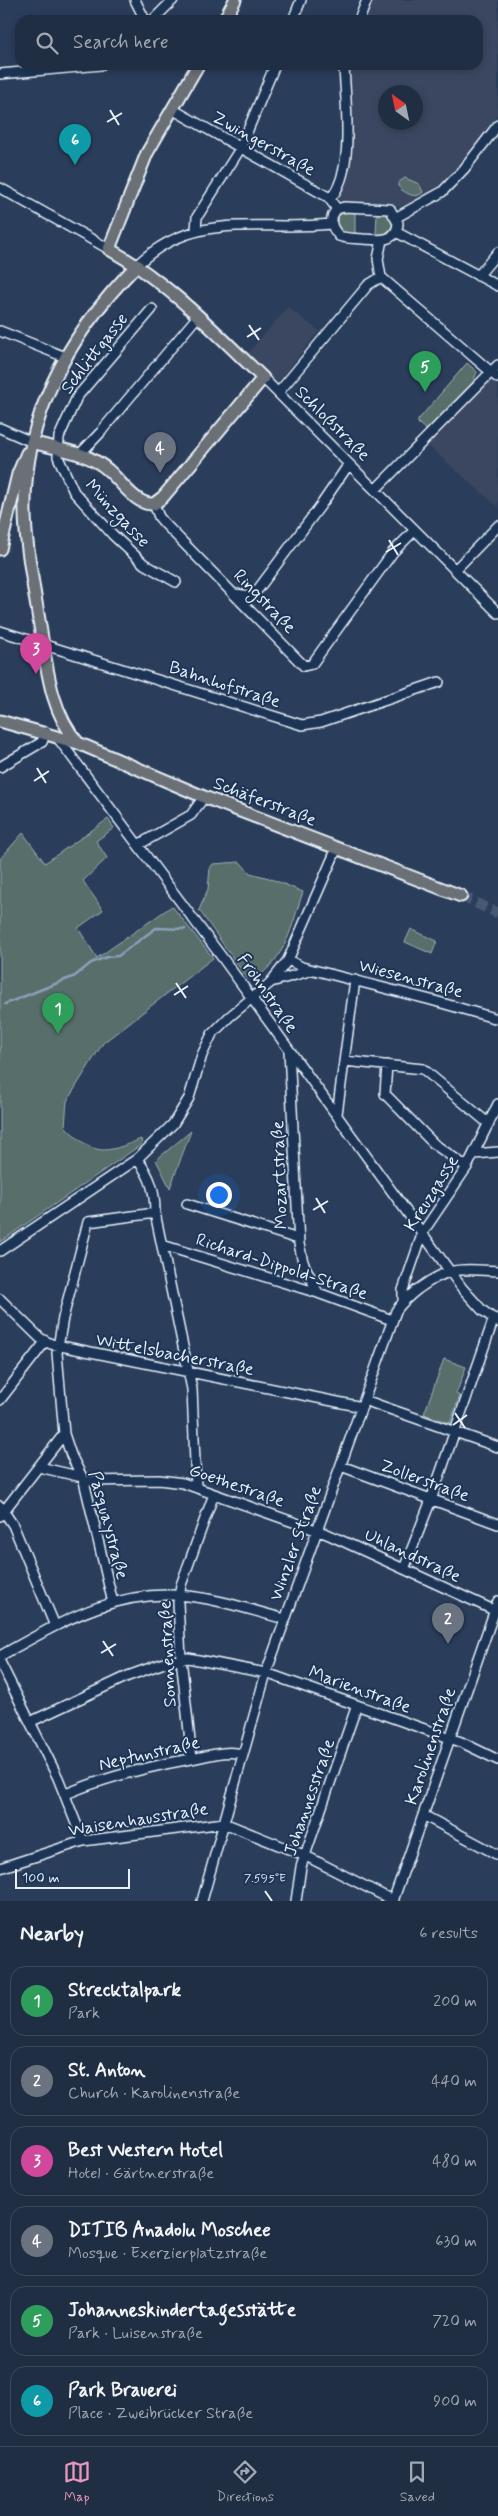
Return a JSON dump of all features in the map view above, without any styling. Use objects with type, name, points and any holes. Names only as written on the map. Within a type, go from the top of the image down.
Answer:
[{"type":"main road","points":[[227,15],[235,0]]},
{"type":"main road","points":[[109,249],[147,153],[195,70]]},
{"type":"main road","name":"Schloßstraße","points":[[109,249],[137,265],[198,316],[263,378]]},
{"type":"main road","points":[[0,549],[3,522],[18,474],[32,442],[52,384],[65,357],[96,309],[137,265]]},
{"type":"main road","points":[[32,442],[80,454],[101,464],[144,503],[154,504],[163,497],[263,378]]},
{"type":"main road","points":[[32,442],[26,531],[43,642],[58,714],[78,743]]},
{"type":"main road","points":[[41,731],[51,726],[58,714]]},
{"type":"main road","name":"Schäferstraße","points":[[0,721],[41,731],[78,743],[204,797],[461,896]]},
{"type":"street","points":[[135,0],[142,15]]},
{"type":"street","points":[[158,15],[173,0]]},
{"type":"street","points":[[295,15],[301,0]]},
{"type":"street","points":[[361,15],[367,0]]},
{"type":"street","points":[[0,74],[45,70]]},
{"type":"street","points":[[196,230],[197,217],[240,149],[273,70]]},
{"type":"street","points":[[330,199],[340,179],[347,147],[344,70]]},
{"type":"street","name":"Zwingerstraße","points":[[172,109],[330,199],[337,209]]},
{"type":"street","points":[[397,217],[442,192],[464,169],[498,125]]},
{"type":"street","points":[[0,188],[109,249]]},
{"type":"street","points":[[344,207],[386,207],[397,217],[396,232],[389,238],[382,240],[342,238],[334,232],[331,224],[332,216],[337,209],[344,207]]},
{"type":"street","points":[[137,265],[169,242],[196,230],[238,225],[297,227],[331,224]]},
{"type":"street","points":[[396,232],[498,286]]},
{"type":"street","points":[[382,240],[378,259],[381,277],[495,375]]},
{"type":"street","points":[[478,276],[498,252]]},
{"type":"street","points":[[278,393],[368,285],[381,277]]},
{"type":"street","name":"Schlittgasse","points":[[57,449],[59,437],[77,397],[150,311]]},
{"type":"street","points":[[80,454],[102,431],[198,316]]},
{"type":"street","points":[[0,331],[65,357]]},
{"type":"street","points":[[375,490],[495,375],[498,365]]},
{"type":"street","name":"Schloßstraße","points":[[263,378],[498,613]]},
{"type":"street","points":[[0,428],[32,442]]},
{"type":"street","name":"Münzgasse","points":[[57,449],[58,457],[69,483],[85,504],[144,564],[176,582]]},
{"type":"street","points":[[235,594],[251,596],[259,588],[349,464]]},
{"type":"street","name":"Ringstraße","points":[[154,504],[159,517],[304,666],[312,664],[393,552],[415,530]]},
{"type":"street","points":[[455,570],[498,526]]},
{"type":"street","name":"Bahnhofstraße","points":[[0,631],[43,642],[302,725],[321,722],[439,682]]},
{"type":"street","points":[[0,767],[42,742],[41,731]]},
{"type":"street","name":"Fröhnstraße","points":[[57,737],[252,998],[449,1270],[473,1301],[496,1320]]},
{"type":"street","points":[[138,845],[191,815],[204,797]]},
{"type":"street","points":[[288,960],[337,848]]},
{"type":"street","name":"Wiesenstraße","points":[[0,1251],[137,1159],[159,1139],[182,1110],[196,1080],[202,1055],[212,1034],[270,982],[288,960],[302,967],[498,1019]]},
{"type":"street","name":"Wiesenstraße","points":[[270,982],[314,970]]},
{"type":"street","points":[[337,1114],[355,980]]},
{"type":"street","name":"Mozartstraße","points":[[289,1051],[298,1239],[303,1262],[318,1293]]},
{"type":"street","points":[[344,1061],[418,1068],[427,1072],[489,1124]]},
{"type":"street","points":[[386,1065],[385,1094],[434,1144],[467,1167]]},
{"type":"street","points":[[474,1154],[498,1104]]},
{"type":"street","name":"Kreuzgasse","points":[[403,1301],[403,1290],[423,1232],[474,1154],[498,1152]]},
{"type":"street","points":[[137,1159],[152,1183],[162,1245],[189,1373],[192,1390],[196,1487]]},
{"type":"street","points":[[187,1204],[298,1239]]},
{"type":"street","name":"Pasquaystraße","points":[[113,1603],[83,1479],[64,1434],[58,1346],[63,1318],[88,1222],[156,1213]]},
{"type":"street","name":"Richard-Dippold-Straße","points":[[162,1245],[318,1293],[392,1320]]},
{"type":"street","points":[[449,1270],[498,1271]]},
{"type":"street","name":"Winzler Straße","points":[[206,1900],[242,1754],[266,1673],[284,1618],[392,1320],[403,1301],[432,1279],[449,1270]]},
{"type":"street","name":"Wittelsbacherstraße","points":[[0,1298],[46,1342],[58,1346],[189,1373],[363,1403],[498,1447]]},
{"type":"street","points":[[404,1569],[496,1320]]},
{"type":"street","points":[[0,1400],[46,1342]]},
{"type":"street","points":[[55,1626],[13,1525],[1,1511],[64,1434]]},
{"type":"street","name":"Zollerstraße","points":[[340,1466],[498,1524]]},
{"type":"street","name":"Goethestraße","points":[[38,1467],[83,1479],[158,1480],[183,1483],[317,1530]]},
{"type":"street","name":"Sonnenstraße","points":[[192,1758],[181,1658],[179,1595],[214,1494]]},
{"type":"street","name":"Uhlandstraße","points":[[317,1530],[496,1611]]},
{"type":"street","points":[[0,1656],[83,1611],[148,1596],[179,1595],[195,1597],[284,1618]]},
{"type":"street","name":"Karolinenstraße","points":[[394,1901],[498,1601]]},
{"type":"street","points":[[30,1722],[111,1683],[181,1658]]},
{"type":"street","name":"Marienstraße","points":[[181,1658],[203,1659],[266,1673],[450,1738],[498,1760]]},
{"type":"street","points":[[0,1662],[66,1794],[83,1841]]},
{"type":"street","name":"Johannesstraße","points":[[296,1901],[298,1879],[358,1705]]},
{"type":"street","name":"Neptunstraße","points":[[66,1794],[124,1772],[226,1752],[242,1754]]},
{"type":"street","points":[[423,1815],[498,1855]]},
{"type":"street","points":[[224,1823],[306,1856],[394,1901]]},
{"type":"street","name":"Waisenhausstraße","points":[[0,1868],[83,1841],[224,1823]]},
{"type":"shaded area","points":[[371,0],[498,0],[498,114],[461,164],[431,193],[400,207],[394,205],[340,205],[339,195],[349,145],[347,70],[483,70],[483,15],[364,15]]},
{"type":"shaded area","points":[[288,307],[319,331],[277,383],[247,354]]},
{"type":"shaded area","points":[[490,377],[498,385],[498,507],[425,443]]},
{"type":"green space","points":[[405,178],[419,184],[423,192],[417,195],[410,195],[403,191],[398,186],[398,183]]},
{"type":"green space","points":[[355,212],[355,235],[342,233],[336,225],[337,217],[343,213]]},
{"type":"green space","points":[[377,212],[384,213],[391,218],[392,227],[385,234],[376,235]]},
{"type":"green space","points":[[467,363],[477,372],[473,382],[426,430],[418,423],[418,420]]},
{"type":"green space","points":[[108,819],[114,828],[96,841],[107,858],[83,881],[103,910],[78,928],[97,958],[172,906],[213,958],[103,1043],[67,1101],[65,1126],[92,1148],[109,1150],[141,1139],[142,1144],[0,1242],[0,859],[23,833],[45,863]]},
{"type":"green space","points":[[240,862],[250,873],[269,878],[303,892],[291,929],[281,951],[266,970],[255,979],[247,978],[199,910],[208,889],[210,868],[213,864]]},
{"type":"green space","points":[[411,929],[437,941],[432,954],[405,942]]},
{"type":"green space","points":[[191,1131],[170,1188],[156,1160]]},
{"type":"green space","points":[[444,1359],[466,1367],[456,1394],[460,1396],[450,1423],[424,1414]]},
{"type":"waterway","points":[[5,1004],[75,976],[91,963],[107,957],[118,956],[156,928],[185,929]]},
{"type":"tunnel","points":[[461,896],[498,913]]},
{"type":"place","name":"Park Brauerei","points":[[75,165]]},
{"type":"place","name":"Johanneskindertagesstätte","points":[[425,392]]},
{"type":"place","name":"DITIB Anadolu Moschee","points":[[160,473]]},
{"type":"place","name":"Best Western Hotel","points":[[36,674]]},
{"type":"place","name":"Strecktalpark","points":[[58,1034]]},
{"type":"place","name":"St. Anton","points":[[448,1644]]}]
